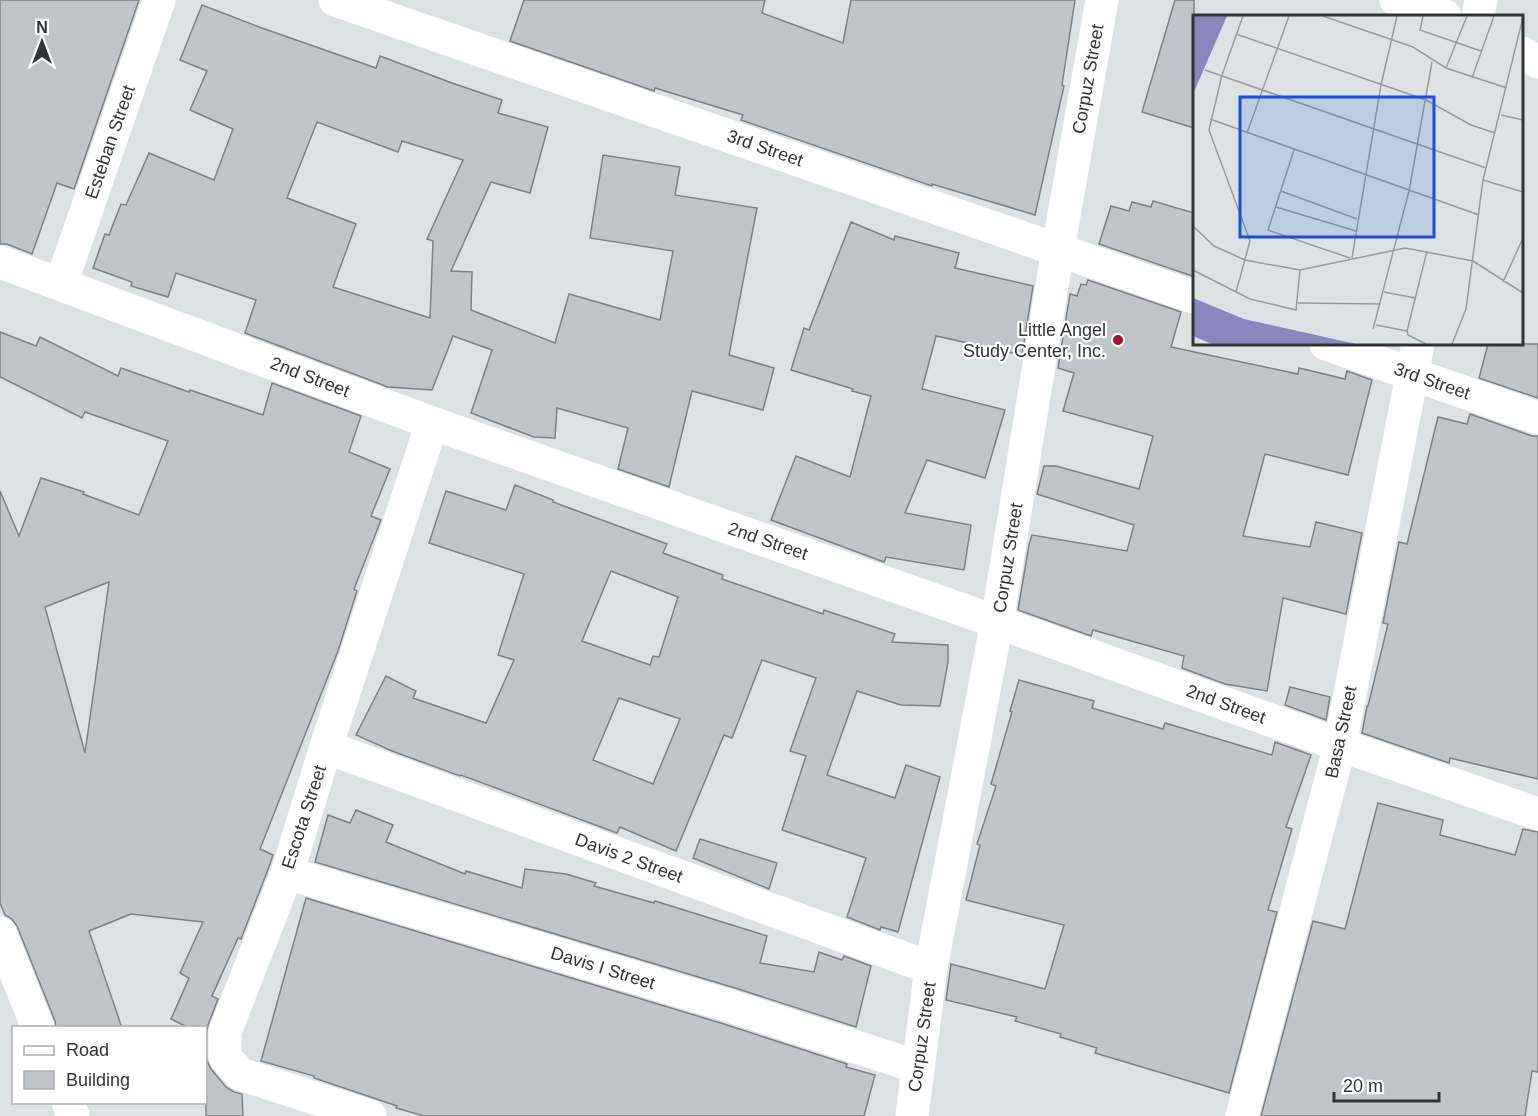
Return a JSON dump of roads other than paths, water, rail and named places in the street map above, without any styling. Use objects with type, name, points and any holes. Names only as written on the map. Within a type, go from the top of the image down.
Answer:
[{"type":"street","name":"Esteban Street","points":[[61,284],[159,0]]},
{"type":"street","name":"3rd Street","points":[[335,0],[1193,297]]},
{"type":"street","name":"Corpuz Street","points":[[912,1116],[932,968],[997,622],[1058,249],[1102,0]]},
{"type":"street","points":[[1396,0],[1442,15]]},
{"type":"street","points":[[1478,15],[1481,0]]},
{"type":"street","points":[[1523,54],[1538,62]]},
{"type":"street","name":"2nd Street","points":[[0,262],[432,423],[1538,814]]},
{"type":"street","name":"3rd Street","points":[[1332,345],[1415,359],[1538,418]]},
{"type":"street","name":"Basa Street","points":[[1242,1116],[1340,745],[1415,359]]},
{"type":"street","name":"Escota Street","points":[[370,1116],[240,1074],[225,1057],[225,1032],[286,873],[432,423]]},
{"type":"street","name":"Davis 2 Street","points":[[326,747],[932,968]]},
{"type":"street","name":"Davis I Street","points":[[286,873],[730,1006],[918,1067]]},
{"type":"street","points":[[0,933],[37,1026]]},
{"type":"place","name":"Little Angel Study Center, Inc.","points":[[1118,340]]}]
